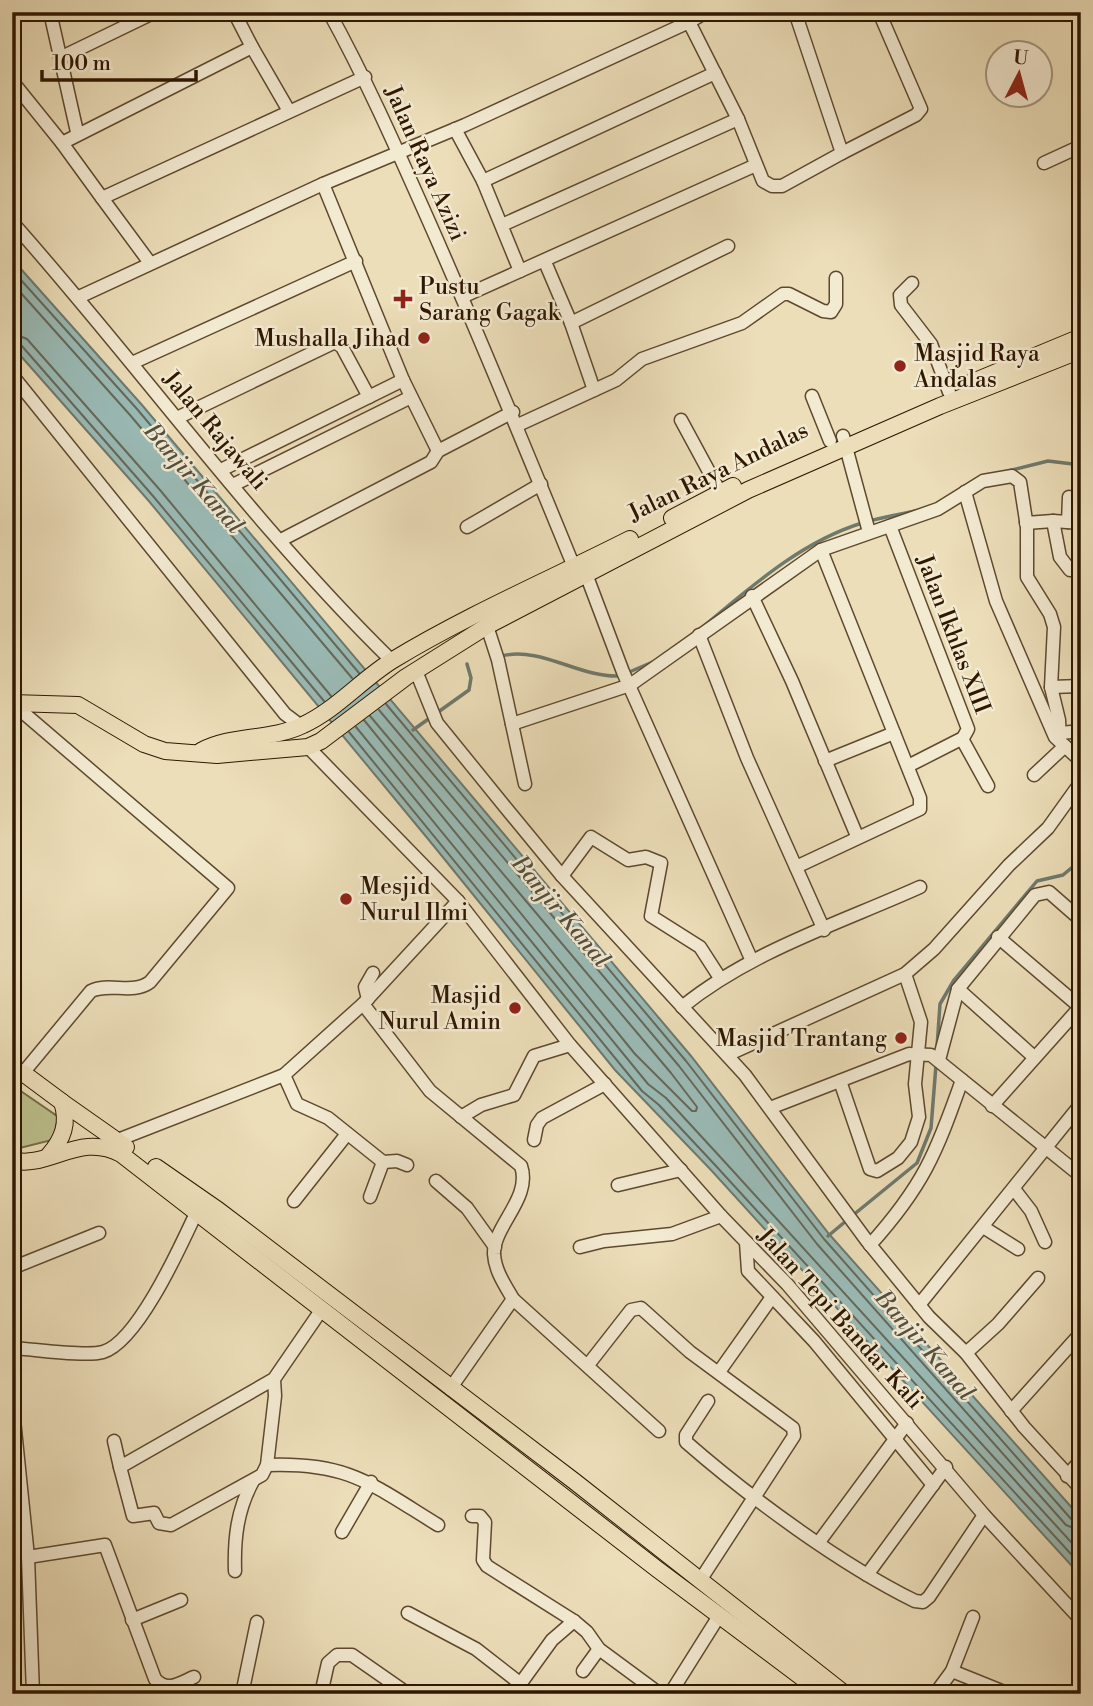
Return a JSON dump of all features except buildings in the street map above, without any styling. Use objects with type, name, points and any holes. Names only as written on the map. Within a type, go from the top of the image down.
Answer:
[{"type":"main road","name":"Jalan Raya Andalas","points":[[663,528],[720,492],[1052,355],[1081,338]]},
{"type":"main road","name":"Jalan Raya Andalas","points":[[201,751],[216,743],[262,738],[303,725],[389,663],[484,620],[663,528],[786,472],[840,441],[948,392],[1052,355],[1081,350]]},
{"type":"main road","name":"Jalan Raya Andalas","points":[[314,744],[484,620]]},
{"type":"main road","points":[[12,703],[78,705],[155,748],[176,752],[201,751],[217,755],[314,744]]},
{"type":"main road","points":[[16,1069],[62,1102],[322,1309],[450,1389],[593,1495],[701,1579],[825,1689]]},
{"type":"main road","points":[[49,1155],[58,1144],[65,1127],[62,1102]]},
{"type":"main road","points":[[16,1164],[111,1142],[218,1210],[582,1510],[719,1616],[825,1689],[845,1694]]},
{"type":"main road","points":[[582,1510],[593,1495]]},
{"type":"street","points":[[50,12],[78,132]]},
{"type":"street","points":[[62,57],[155,12]]},
{"type":"street","points":[[234,12],[289,111]]},
{"type":"street","name":"Jalan Raya Azizi","points":[[329,12],[365,77],[751,961]]},
{"type":"street","points":[[79,297],[323,184],[455,129],[706,12]]},
{"type":"street","points":[[794,12],[842,153]]},
{"type":"street","points":[[688,22],[738,119],[763,181],[777,187],[921,112],[920,103],[880,12]]},
{"type":"street","points":[[62,143],[78,132],[253,47]]},
{"type":"street","points":[[483,181],[715,73]]},
{"type":"street","points":[[102,198],[365,77]]},
{"type":"street","points":[[12,81],[62,143],[150,263]]},
{"type":"street","points":[[502,225],[738,119]]},
{"type":"street","points":[[455,129],[483,181],[520,271]]},
{"type":"street","points":[[1045,163],[1081,146]]},
{"type":"street","points":[[462,297],[756,165]]},
{"type":"street","points":[[323,184],[403,380],[438,451]]},
{"type":"street","name":"Jalan Rajawali","points":[[12,222],[79,297],[233,485],[389,663]]},
{"type":"street","points":[[571,323],[728,246]]},
{"type":"street","points":[[132,363],[356,261]]},
{"type":"street","points":[[545,262],[571,323],[594,390]]},
{"type":"street","points":[[281,540],[432,462],[438,451],[515,418],[594,390],[615,380],[642,359],[741,323],[783,294],[789,294],[822,312],[831,312],[836,304],[836,278]]},
{"type":"street","points":[[912,283],[900,295],[901,305],[928,339],[948,392]]},
{"type":"street","points":[[177,418],[335,342],[342,347],[369,397]]},
{"type":"street","points":[[12,374],[285,714],[303,725]]},
{"type":"street","points":[[221,470],[403,380]]},
{"type":"street","points":[[812,396],[840,441],[868,526]]},
{"type":"street","points":[[233,485],[411,397]]},
{"type":"street","points":[[681,420],[720,492]]},
{"type":"street","points":[[318,422],[327,438]]},
{"type":"street","points":[[512,724],[627,680],[699,635],[821,550],[868,526],[890,526],[942,508],[983,481],[1015,476],[1020,482],[1026,523],[1027,577],[1050,614],[1054,627],[1051,687],[1062,740]]},
{"type":"street","points":[[467,527],[541,484]]},
{"type":"street","points":[[965,492],[984,551],[993,594],[1055,737],[1062,740],[1081,761]]},
{"type":"street","points":[[1026,523],[1074,523],[1069,497]]},
{"type":"street","points":[[1053,521],[1063,564],[1070,569],[1081,569]]},
{"type":"street","name":"Jalan Ikhlas XIII","points":[[890,526],[967,723],[967,732],[962,739],[908,766]]},
{"type":"street","points":[[796,867],[857,836],[920,809],[922,802],[821,550]]},
{"type":"street","points":[[752,596],[857,836]]},
{"type":"street","points":[[484,620],[496,655],[525,784]]},
{"type":"street","points":[[699,635],[747,758],[824,930]]},
{"type":"street","points":[[411,674],[437,723],[562,876],[727,1055],[919,1305],[966,1353],[1011,1411],[1081,1489]]},
{"type":"street","points":[[1051,687],[1081,686]]},
{"type":"street","points":[[12,703],[228,886],[150,982],[137,988],[94,989],[16,1069]]},
{"type":"street","points":[[262,738],[285,714]]},
{"type":"street","points":[[1034,775],[1062,740],[1081,731]]},
{"type":"street","points":[[825,761],[894,733]]},
{"type":"street","points":[[962,739],[988,786]]},
{"type":"street","name":"Jalan Tepi Bandar Kali","points":[[314,744],[458,901],[570,1045],[946,1467],[984,1515],[1081,1620]]},
{"type":"street","points":[[727,1055],[905,974],[934,949],[1009,866],[1048,828],[1081,782]]},
{"type":"street","points":[[562,876],[591,836],[628,860],[646,857],[661,863],[651,916],[700,947],[720,978]]},
{"type":"street","points":[[682,1007],[720,978],[751,961],[920,887]]},
{"type":"street","points":[[936,1058],[958,989],[998,937],[1039,892],[1053,895],[1081,920]]},
{"type":"street","points":[[111,1142],[284,1076],[365,1002],[458,901]]},
{"type":"street","points":[[992,1106],[1080,1006],[998,937]]},
{"type":"street","points":[[373,973],[365,987],[365,1002],[417,1076],[461,1117],[521,1166],[523,1172],[519,1195],[495,1247]]},
{"type":"street","points":[[840,1081],[863,1153],[870,1169],[877,1171],[898,1158],[911,1142],[919,1117],[915,1089],[916,1053],[922,1021],[905,974]]},
{"type":"street","points":[[958,989],[1034,1057]]},
{"type":"street","points":[[461,1117],[481,1105],[514,1095],[534,1056],[570,1045]]},
{"type":"street","points":[[770,1108],[916,1053],[936,1058],[1081,1176]]},
{"type":"street","points":[[284,1076],[293,1101],[328,1118],[383,1162],[394,1161],[407,1165]]},
{"type":"street","points":[[869,1243],[903,1209],[926,1173],[937,1152],[961,1080]]},
{"type":"street","points":[[534,1140],[537,1125],[542,1118],[606,1084]]},
{"type":"street","points":[[919,1305],[1081,1104]]},
{"type":"street","points":[[294,1201],[347,1134]]},
{"type":"street","points":[[370,1197],[383,1162]]},
{"type":"street","points":[[618,1185],[681,1170]]},
{"type":"street","points":[[436,1181],[467,1208],[495,1247],[499,1275],[513,1299],[659,1430]]},
{"type":"street","points":[[1014,1189],[1037,1220],[1045,1241]]},
{"type":"street","points":[[12,1348],[97,1353],[114,1345],[156,1298],[197,1211]]},
{"type":"street","points":[[580,1247],[604,1241],[672,1234],[722,1216]]},
{"type":"street","points":[[983,1227],[1018,1249]]},
{"type":"street","points":[[12,1268],[99,1233]]},
{"type":"street","points":[[746,1242],[748,1271],[814,1341],[933,1485]]},
{"type":"street","points":[[966,1353],[998,1324],[1038,1278]]},
{"type":"street","points":[[719,1372],[772,1297]]},
{"type":"street","points":[[450,1389],[513,1299]]},
{"type":"street","points":[[588,1364],[631,1310],[638,1308],[795,1431],[757,1498],[701,1579]]},
{"type":"street","points":[[120,1467],[274,1379],[322,1309]]},
{"type":"street","points":[[1011,1411],[1081,1334]]},
{"type":"street","points":[[235,1571],[236,1526],[245,1497],[267,1465],[275,1396],[274,1379]]},
{"type":"street","points":[[12,1399],[28,1557],[33,1694]]},
{"type":"street","points":[[708,1401],[686,1435],[686,1442],[819,1542],[867,1575],[915,1601],[923,1602],[984,1515]]},
{"type":"street","points":[[819,1542],[907,1423]]},
{"type":"street","points":[[114,1441],[133,1516],[154,1513],[159,1523],[167,1525],[254,1481]]},
{"type":"street","points":[[1067,1476],[1081,1460]]},
{"type":"street","points":[[267,1465],[312,1466],[352,1474],[371,1482],[438,1525]]},
{"type":"street","points":[[867,1575],[946,1467]]},
{"type":"street","points":[[342,1532],[371,1482]]},
{"type":"street","points":[[472,1516],[480,1516],[485,1522],[483,1560],[486,1566],[574,1621],[587,1632],[598,1649],[660,1694]]},
{"type":"street","points":[[28,1557],[106,1545],[132,1620],[158,1682],[171,1687],[194,1677]]},
{"type":"street","points":[[132,1620],[181,1600]]},
{"type":"street","points":[[408,1613],[476,1649],[518,1691],[552,1640],[574,1621]]},
{"type":"street","points":[[670,1694],[719,1616]]},
{"type":"street","points":[[935,1694],[952,1671],[973,1617]]},
{"type":"street","points":[[242,1694],[257,1622]]},
{"type":"street","points":[[583,1671],[598,1649]]},
{"type":"street","points":[[321,1694],[328,1662],[344,1654],[352,1655],[394,1689],[408,1694]]},
{"type":"street","points":[[952,1671],[1009,1694]]},
{"type":"green space","points":[[12,1085],[57,1116],[61,1124],[52,1140],[12,1150]]},
{"type":"water","name":"Banjir Kanal","points":[[12,259],[142,405],[691,1056],[829,1234],[1081,1518],[1081,1576],[711,1170],[615,1070],[148,500],[12,346]]},
{"type":"waterway","points":[[1008,471],[1048,461],[1081,465]]},
{"type":"waterway","points":[[704,626],[778,567],[818,541],[862,523],[915,511]]},
{"type":"waterway","points":[[501,656],[531,655],[590,672],[620,676]]},
{"type":"waterway","points":[[627,673],[655,661]]},
{"type":"waterway","points":[[413,730],[469,690],[471,678],[467,664]]},
{"type":"waterway","points":[[937,1047],[940,1004],[954,980],[1037,881],[1063,875],[1081,860]]},
{"type":"waterway","points":[[852,1216],[917,1163],[931,1128],[936,1065]]},
{"type":"waterway","points":[[828,1236],[846,1221]]},
{"type":"place","name":"Pustu Sarang Gagak","points":[[403,299]]},
{"type":"place","name":"Mushalla Jihad","points":[[424,338]]},
{"type":"place","name":"Masjid Raya Andalas","points":[[900,366]]},
{"type":"place","name":"Mesjid Nurul Ilmi","points":[[346,899]]},
{"type":"place","name":"Masjid Nurul Amin","points":[[515,1008]]},
{"type":"place","name":"Masjid Trantang","points":[[901,1038]]}]
